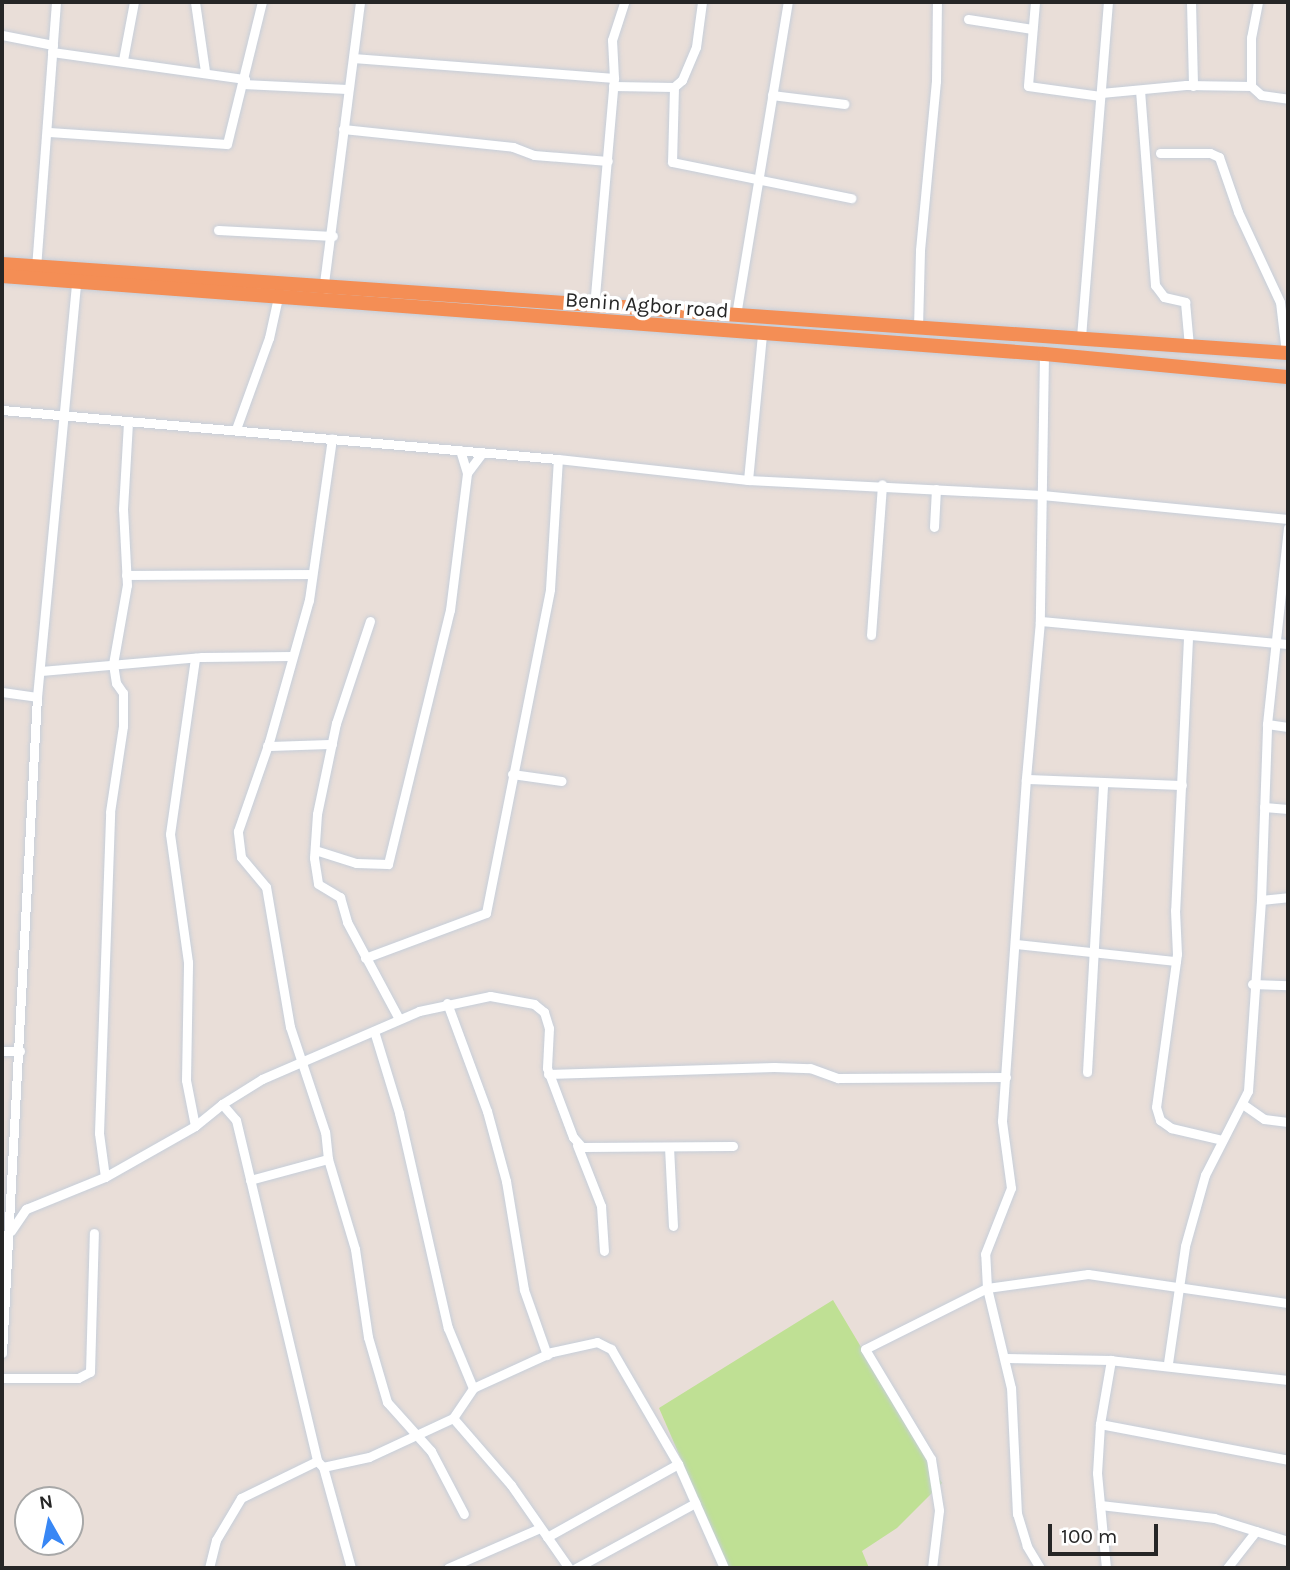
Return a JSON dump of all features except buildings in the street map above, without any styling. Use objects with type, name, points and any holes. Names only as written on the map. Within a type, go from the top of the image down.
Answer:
[{"type":"highway","name":"Benin Agbor road","points":[[2,264],[762,335],[1044,354],[1288,377]]},
{"type":"highway","name":"Benin Agbor road","points":[[2,276],[278,298],[323,295],[594,307],[1287,352]]},
{"type":"street","points":[[36,268],[49,132],[56,2]]},
{"type":"street","points":[[124,60],[134,2]]},
{"type":"street","points":[[195,2],[205,71]]},
{"type":"street","points":[[49,132],[224,146],[244,82],[262,2]]},
{"type":"street","points":[[323,295],[333,236],[347,89],[360,2]]},
{"type":"street","points":[[594,307],[614,82],[612,40],[624,2]]},
{"type":"street","points":[[353,58],[674,87],[682,80],[695,47],[702,2]]},
{"type":"street","points":[[736,315],[788,2]]},
{"type":"street","points":[[918,327],[920,250],[936,81],[937,2]]},
{"type":"street","points":[[1035,2],[1028,86],[1101,94],[1193,86],[1251,86],[1261,95],[1288,99]]},
{"type":"street","points":[[1081,337],[1108,2]]},
{"type":"street","points":[[1191,2],[1193,86]]},
{"type":"street","points":[[1251,86],[1251,38],[1258,2]]},
{"type":"street","points":[[968,19],[1032,29]]},
{"type":"street","points":[[2,35],[53,49],[205,71],[244,82],[347,89]]},
{"type":"street","points":[[674,87],[672,162],[761,176],[851,198]]},
{"type":"street","points":[[1140,90],[1155,285],[1164,297],[1185,302],[1189,346]]},
{"type":"street","points":[[772,95],[844,104]]},
{"type":"street","points":[[343,129],[513,147],[534,155],[608,161]]},
{"type":"street","points":[[1160,153],[1210,153],[1219,157],[1238,212],[1280,302],[1287,352]]},
{"type":"street","points":[[218,230],[333,236]]},
{"type":"street","points":[[2,1353],[11,1231],[37,697],[76,283]]},
{"type":"street","points":[[236,429],[269,338],[278,298]]},
{"type":"street","points":[[748,480],[762,335]]},
{"type":"street","points":[[1040,1568],[1027,1546],[1017,1514],[1016,1431],[1006,1358],[987,1288],[985,1254],[1011,1188],[1002,1121],[1040,621],[1044,354]]},
{"type":"street","points":[[2,410],[558,458],[748,480],[882,484],[1042,495],[1288,519]]},
{"type":"street","points":[[105,1177],[99,1133],[106,915],[110,812],[123,703],[113,664],[126,575],[123,509],[128,421]]},
{"type":"street","points":[[332,439],[312,574],[267,746],[238,831],[238,845],[241,857],[266,887],[290,1027],[303,1062],[355,1249],[368,1337],[384,1392],[413,1434],[438,1462],[464,1514]]},
{"type":"street","points":[[315,850],[356,863],[388,864],[450,610],[467,473],[460,450]]},
{"type":"street","points":[[467,473],[482,452]]},
{"type":"street","points":[[365,958],[438,927],[485,913],[550,589],[558,458]]},
{"type":"street","points":[[871,635],[882,484]]},
{"type":"street","points":[[934,527],[936,489]]},
{"type":"street","points":[[1168,1363],[1179,1287],[1205,1175],[1222,1140],[1244,1105],[1249,1081],[1252,984],[1261,900],[1267,724],[1273,643],[1288,528]]},
{"type":"street","points":[[126,575],[312,574]]},
{"type":"street","points":[[370,621],[332,744],[315,850],[318,884],[340,897],[365,958],[399,1019]]},
{"type":"street","points":[[1040,621],[1188,638],[1288,644]]},
{"type":"street","points":[[1188,638],[1176,961],[1158,1114],[1171,1128],[1222,1140]]},
{"type":"street","points":[[41,671],[195,658],[292,656]]},
{"type":"street","points":[[195,658],[170,834],[188,962],[186,1080],[195,1126]]},
{"type":"street","points":[[2,692],[37,697]]},
{"type":"street","points":[[1267,724],[1288,727]]},
{"type":"street","points":[[267,746],[332,744]]},
{"type":"street","points":[[512,774],[562,781]]},
{"type":"street","points":[[1026,779],[1182,785]]},
{"type":"street","points":[[1087,1072],[1097,950],[1103,783]]},
{"type":"street","points":[[1264,807],[1288,809]]},
{"type":"street","points":[[1261,900],[1288,897]]},
{"type":"street","points":[[1016,944],[1097,950],[1176,961]]},
{"type":"street","points":[[1252,984],[1288,985]]},
{"type":"street","points":[[11,1231],[26,1209],[105,1177],[195,1126],[222,1104],[262,1079],[399,1019],[447,1003],[490,996],[541,1007],[549,1028],[548,1074],[601,1206],[604,1251]]},
{"type":"street","points":[[447,1003],[487,1111],[506,1181],[524,1290],[547,1355]]},
{"type":"street","points":[[374,1031],[399,1112],[448,1328],[473,1388]]},
{"type":"street","points":[[2,1051],[20,1051]]},
{"type":"street","points":[[548,1074],[774,1067],[810,1068],[838,1079],[1006,1077]]},
{"type":"street","points":[[222,1104],[236,1120],[320,1464],[351,1568]]},
{"type":"street","points":[[1244,1105],[1265,1119],[1288,1122]]},
{"type":"street","points":[[576,1143],[587,1148],[733,1146]]},
{"type":"street","points":[[668,1147],[673,1226]]},
{"type":"street","points":[[250,1180],[328,1159]]},
{"type":"street","points":[[11,1203],[26,1209]]},
{"type":"street","points":[[2,1378],[78,1378],[90,1372],[94,1233]]},
{"type":"street","points":[[932,1568],[939,1510],[931,1459],[865,1349],[987,1288],[1088,1275],[1288,1303]]},
{"type":"street","points":[[209,1568],[216,1540],[241,1498],[320,1464],[361,1461],[413,1434],[453,1418],[473,1388],[547,1355],[597,1342],[611,1349],[678,1464],[724,1568]]},
{"type":"street","points":[[1006,1358],[1168,1363],[1288,1380]]},
{"type":"street","points":[[1106,1568],[1100,1505],[1100,1424],[1111,1360]]},
{"type":"street","points":[[453,1418],[511,1485],[569,1568]]},
{"type":"street","points":[[1100,1424],[1288,1460]]},
{"type":"street","points":[[547,1537],[678,1464]]},
{"type":"street","points":[[576,1568],[695,1503]]},
{"type":"street","points":[[1100,1505],[1185,1513],[1288,1541]]},
{"type":"street","points":[[448,1568],[540,1528]]},
{"type":"street","points":[[1227,1568],[1256,1531]]},
{"type":"green space","points":[[833,1300],[942,1483],[897,1528],[862,1551],[869,1568],[728,1568],[659,1408]]}]
